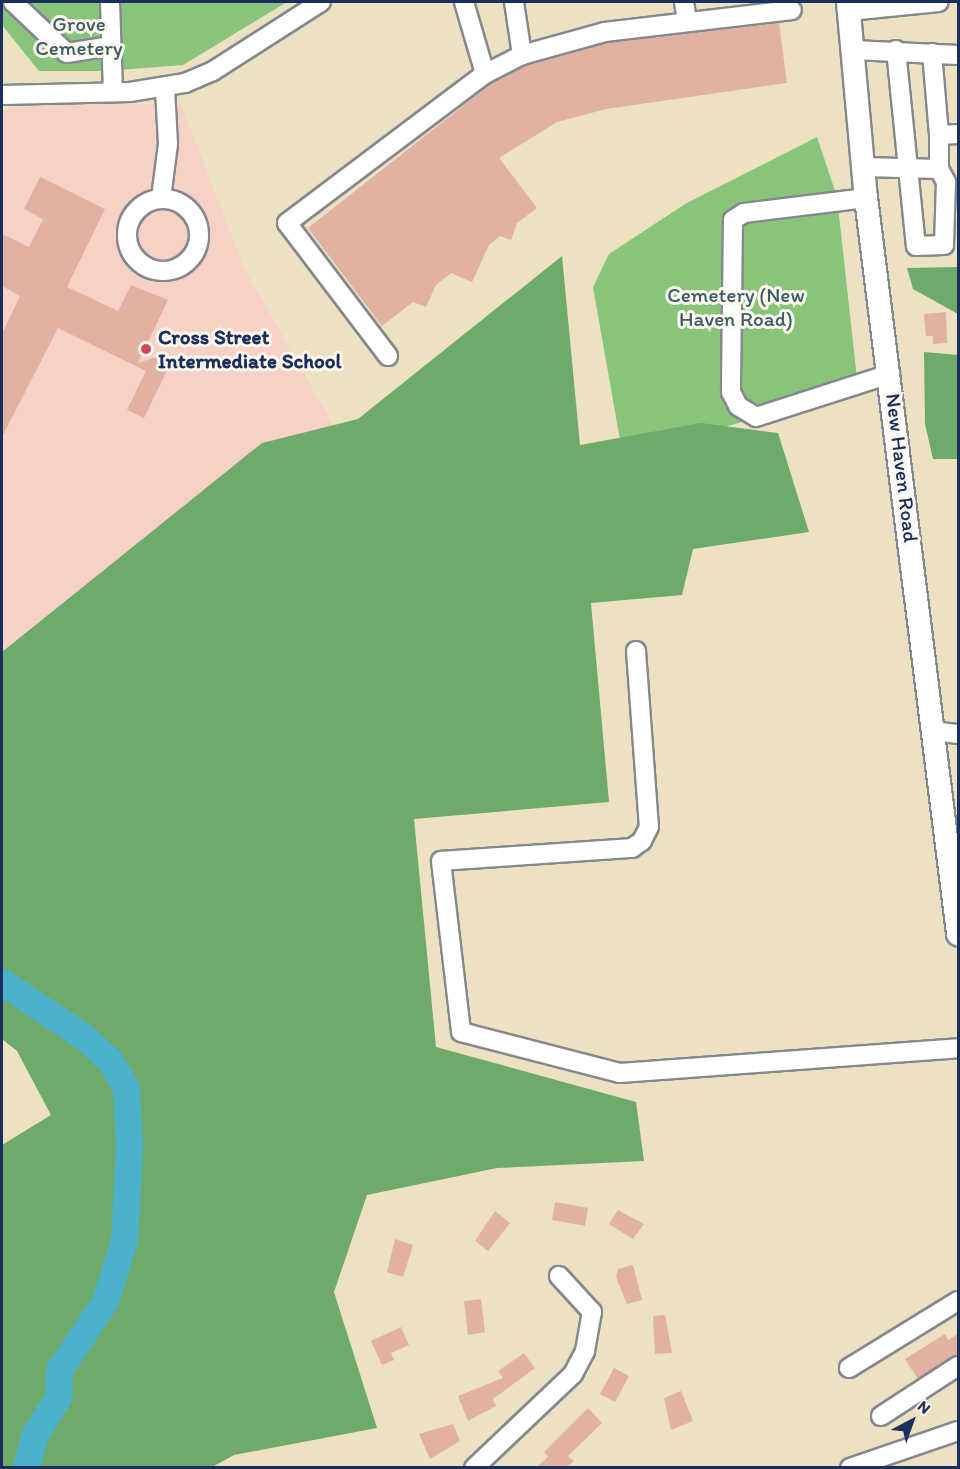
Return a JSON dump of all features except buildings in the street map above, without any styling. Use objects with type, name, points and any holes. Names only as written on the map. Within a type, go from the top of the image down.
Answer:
[{"type":"main road","name":"New Haven Road","points":[[849,6],[866,198],[890,374],[958,934]]},
{"type":"street","points":[[13,2],[67,53],[111,46]]},
{"type":"street","points":[[110,2],[112,92]]},
{"type":"street","points":[[2,95],[165,88],[213,71],[321,2]]},
{"type":"street","points":[[464,2],[485,74]]},
{"type":"street","points":[[514,2],[522,55]]},
{"type":"street","points":[[684,2],[687,21]]},
{"type":"street","points":[[849,6],[939,2]]},
{"type":"street","points":[[388,356],[287,223],[485,74],[522,55],[565,39],[687,21],[792,9]]},
{"type":"street","points":[[853,50],[896,50],[958,55]]},
{"type":"street","points":[[896,50],[912,244],[941,248],[946,182],[939,169],[939,135],[932,53]]},
{"type":"street","points":[[161,198],[168,144],[165,88]]},
{"type":"street","points":[[939,135],[958,134]]},
{"type":"street","points":[[864,167],[906,170],[939,169]]},
{"type":"street","points":[[161,198],[184,205],[198,225],[197,249],[169,271],[146,267],[127,239],[140,207],[161,198]]},
{"type":"street","points":[[866,198],[744,213],[734,220],[730,392],[738,406],[756,417],[890,374]]},
{"type":"street","points":[[636,651],[649,827],[642,841],[632,848],[441,861],[461,1032],[620,1073],[958,1048]]},
{"type":"street","points":[[933,731],[958,734]]},
{"type":"street","points":[[474,1467],[573,1374],[585,1351],[592,1312],[559,1276]]},
{"type":"street","points":[[849,1368],[958,1301]]},
{"type":"street","points":[[881,1416],[958,1366]]},
{"type":"street","points":[[850,1467],[958,1431]]},
{"type":"shaded area","name":"Cross Street Intermediate School","points":[[181,104],[244,268],[336,430],[2,703],[2,111],[38,105]]},
{"type":"green space","name":"Grove Cemetery","points":[[2,2],[287,2],[183,65],[106,71],[39,71],[2,25]]},
{"type":"green space","name":"Cemetery (New Haven Road)","points":[[817,137],[837,197],[858,388],[623,457],[593,287],[609,254],[685,204]]},
{"type":"green space","points":[[562,256],[580,445],[701,423],[778,433],[809,532],[693,549],[682,595],[591,603],[609,802],[414,819],[436,1047],[636,1102],[644,1161],[497,1168],[367,1195],[334,1292],[377,1428],[234,1455],[212,1467],[2,1467],[2,1145],[51,1115],[17,1051],[2,1039],[2,652],[262,443],[358,419]]},
{"type":"green space","points":[[958,267],[958,314],[913,289],[907,268]]},
{"type":"green space","points":[[924,352],[958,355],[958,459],[933,459],[925,424]]},
{"type":"waterway","points":[[2,982],[83,1036],[110,1061],[126,1088],[129,1148],[124,1240],[105,1301],[59,1370],[58,1397],[34,1436],[26,1468]]},
{"type":"place","name":"Cross Street Intermediate School","points":[[146,349]]}]
